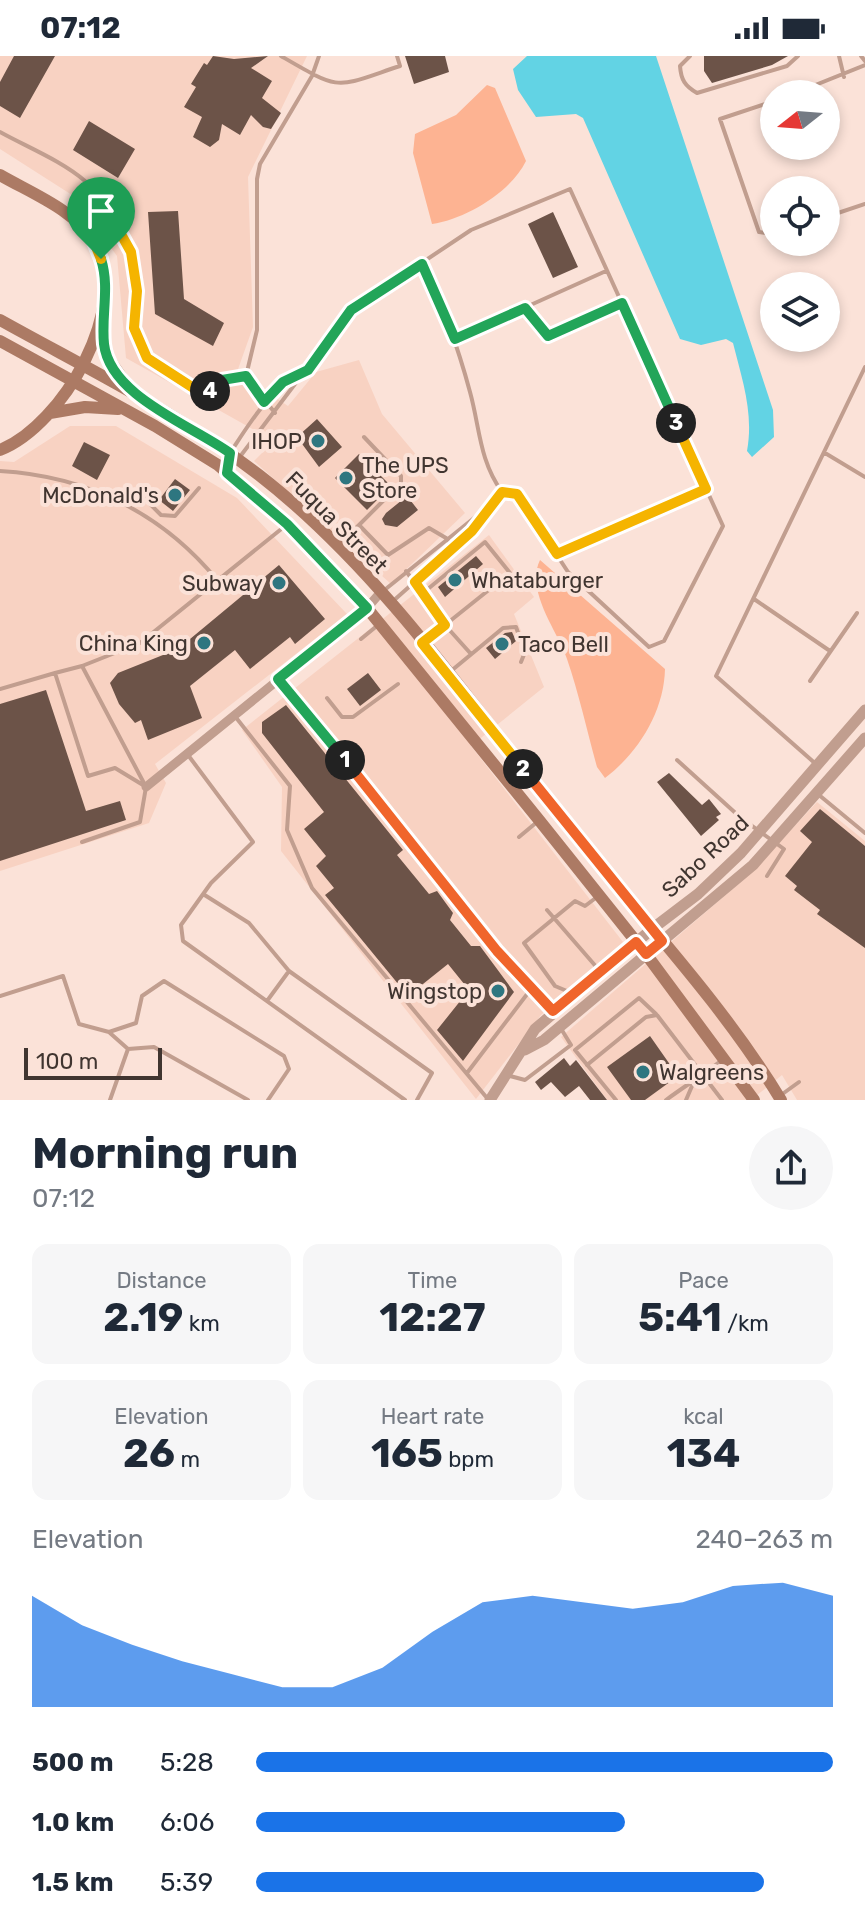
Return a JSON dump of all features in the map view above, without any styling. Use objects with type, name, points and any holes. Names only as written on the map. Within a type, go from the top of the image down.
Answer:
[{"type":"main road","points":[[0,175],[59,209],[94,242],[107,284],[103,319],[106,355],[133,394]]},
{"type":"main road","points":[[0,450],[21,440],[50,413],[81,364],[103,319]]},
{"type":"main road","name":"Fuqua Street","points":[[0,320],[133,394],[234,456],[297,507],[337,546],[448,674],[662,941],[744,1046],[780,1098]]},
{"type":"main road","name":"Fuqua Street","points":[[0,341],[126,410],[227,473],[287,524],[367,608],[539,820],[646,954],[749,1097]]},
{"type":"main road","points":[[50,413],[85,407],[126,410]]},
{"type":"main road","points":[[227,473],[234,456]]},
{"type":"main road","points":[[287,524],[297,507]]},
{"type":"main road","points":[[539,820],[553,808]]},
{"type":"main road","points":[[723,1058],[744,1046]]},
{"type":"street","points":[[146,787],[367,608],[380,593]]},
{"type":"street","points":[[367,608],[389,604]]},
{"type":"street","name":"Sabo Road","points":[[489,1100],[535,1029],[636,942],[698,894],[762,831],[853,728],[865,710]]},
{"type":"street","points":[[853,728],[865,737]]},
{"type":"street","name":"Sabo Road","points":[[524,1050],[560,1027],[709,905],[775,840],[865,737]]},
{"type":"lane","points":[[281,56],[312,76],[333,84],[352,84],[400,66],[397,56]]},
{"type":"lane","points":[[275,413],[246,376],[257,330],[257,179],[260,164],[312,76],[319,56]]},
{"type":"lane","points":[[685,57],[681,78],[686,88],[697,93],[787,66],[798,56]]},
{"type":"lane","points":[[839,56],[844,77]]},
{"type":"lane","points":[[835,80],[865,63],[861,56]]},
{"type":"lane","points":[[760,106],[720,119],[760,232]]},
{"type":"lane","points":[[0,132],[82,179],[117,227],[131,252],[137,291],[134,328],[147,358],[166,373],[207,393],[222,380],[246,376]]},
{"type":"lane","points":[[234,456],[275,413],[351,310],[471,230],[570,189],[723,526],[664,641],[649,647],[568,572],[517,494],[502,492],[489,473],[478,441],[471,397],[455,339],[422,264]]},
{"type":"lane","points":[[840,212],[865,204]]},
{"type":"lane","points":[[94,242],[117,227]]},
{"type":"lane","points":[[455,339],[607,271]]},
{"type":"lane","points":[[525,308],[548,336],[622,303]]},
{"type":"lane","points":[[234,456],[264,402],[283,382],[308,370]]},
{"type":"lane","points":[[819,766],[716,676],[864,370]]},
{"type":"lane","points":[[337,546],[401,483],[401,476],[364,437]]},
{"type":"lane","points":[[825,453],[865,477]]},
{"type":"lane","points":[[0,471],[53,477],[110,495],[174,534],[217,580]]},
{"type":"lane","points":[[142,496],[161,515],[175,516],[199,488]]},
{"type":"lane","points":[[557,554],[706,489]]},
{"type":"lane","points":[[389,604],[454,548],[502,492]]},
{"type":"lane","points":[[380,593],[446,538],[486,510]]},
{"type":"lane","points":[[0,689],[82,666],[140,643],[287,524]]},
{"type":"lane","points":[[359,525],[388,555],[429,528],[446,538],[454,548]]},
{"type":"lane","points":[[422,643],[510,573],[485,542],[423,593]]},
{"type":"lane","points":[[406,571],[445,625],[471,654]]},
{"type":"lane","points":[[754,599],[830,651]]},
{"type":"lane","points":[[810,681],[857,613]]},
{"type":"lane","points":[[361,639],[379,624]]},
{"type":"lane","points":[[448,674],[503,628],[512,626],[516,627],[524,647],[521,662]]},
{"type":"lane","points":[[82,666],[146,787],[140,822],[82,842]]},
{"type":"lane","points":[[55,673],[88,776],[115,768],[146,787]]},
{"type":"lane","points":[[278,679],[531,989],[553,1011]]},
{"type":"lane","points":[[327,698],[342,717],[353,717],[398,684]]},
{"type":"lane","points":[[234,715],[290,786],[287,830],[312,888],[489,1100]]},
{"type":"lane","points":[[186,754],[253,842],[203,894],[181,925],[183,941],[405,1100]]},
{"type":"lane","points":[[677,760],[741,818],[784,849],[767,876]]},
{"type":"lane","points":[[817,793],[865,833]]},
{"type":"lane","points":[[719,839],[741,818]]},
{"type":"lane","points":[[519,837],[539,820]]},
{"type":"lane","points":[[203,894],[249,923],[289,971],[432,1073],[417,1100]]},
{"type":"lane","points":[[574,994],[555,986],[525,947],[526,938],[575,901],[585,906],[599,895]]},
{"type":"lane","points":[[547,910],[600,972]]},
{"type":"lane","points":[[267,1001],[289,971]]},
{"type":"lane","points":[[0,996],[63,976],[79,1024],[109,1032],[128,1049],[154,1047],[248,1100]]},
{"type":"lane","points":[[109,1032],[136,1023],[142,996],[164,981],[284,1056],[289,1069],[268,1100]]},
{"type":"lane","points":[[467,1074],[531,989]]},
{"type":"lane","points":[[507,1075],[525,1080],[639,998],[657,1015],[722,1100]]},
{"type":"lane","points":[[587,1065],[646,1017],[657,1015]]},
{"type":"lane","points":[[560,1027],[616,1100]]},
{"type":"lane","points":[[110,1100],[128,1049]]},
{"type":"lane","points":[[666,1100],[692,1086],[723,1058]]},
{"type":"lane","points":[[780,1098],[799,1082]]},
{"type":"lane","points":[[686,1100],[692,1086]]},
{"type":"shaded area","points":[[0,56],[307,56],[248,177],[253,327],[237,372],[288,406],[316,372],[359,360],[382,414],[465,513],[391,584],[254,461],[274,441],[126,358],[117,256],[72,195],[0,149]]},
{"type":"shaded area","points":[[487,85],[495,88],[526,161],[510,183],[486,202],[459,216],[432,224],[413,153],[415,134],[456,115]]},
{"type":"shaded area","points":[[70,426],[116,426],[237,498],[347,614],[155,764],[166,783],[149,823],[0,871],[0,461],[14,462]]},
{"type":"shaded area","points":[[489,535],[534,597],[514,614],[544,687],[471,746],[623,942],[541,1015],[476,1099],[281,851],[282,787],[242,730]]},
{"type":"shaded area","points":[[540,560],[665,669],[660,701],[647,730],[628,756],[605,778],[597,767],[567,659],[539,597],[536,572]]},
{"type":"shaded area","points":[[817,802],[865,841],[865,1100],[797,1100],[782,1075],[751,1100],[607,1100],[561,1037],[751,873]]},
{"type":"water","points":[[527,56],[656,56],[773,410],[774,437],[752,457],[747,451],[749,423],[746,396],[733,343],[726,339],[701,345],[680,339],[583,118],[576,114],[536,117],[518,90],[513,69]]},
{"type":"building","points":[[14,56],[55,56],[20,118],[0,106],[0,82]]},
{"type":"building","points":[[213,56],[234,59],[268,56],[251,68],[272,81],[262,98],[281,113],[271,129],[263,127],[251,115],[240,135],[222,124],[219,140],[210,147],[193,137],[202,117],[184,107],[196,87],[191,84],[204,63],[207,65]]},
{"type":"building","points":[[405,56],[445,56],[449,72],[414,84]]},
{"type":"building","points":[[704,56],[788,56],[772,65],[712,83],[704,71]]},
{"type":"building","points":[[89,121],[135,149],[118,178],[73,150]]},
{"type":"building","points":[[178,211],[184,299],[224,323],[213,346],[155,314],[148,212]]},
{"type":"building","points":[[553,212],[578,267],[553,278],[528,224]]},
{"type":"building","name":"IHOP","points":[[317,419],[342,447],[319,467],[297,437]]},
{"type":"building","points":[[84,442],[110,455],[97,480],[72,466]]},
{"type":"building","points":[[359,454],[391,486],[367,510],[335,478]]},
{"type":"building","name":"McDonald's","points":[[175,479],[190,490],[173,511],[159,500]]},
{"type":"building","points":[[407,496],[418,510],[397,527],[385,525],[382,519],[386,513]]},
{"type":"building","name":"Whataburger","points":[[476,556],[483,564],[445,597],[438,587]]},
{"type":"building","points":[[279,565],[325,619],[295,644],[290,637],[250,669],[235,650],[190,686],[202,718],[148,740],[141,720],[135,723],[119,704],[110,683],[118,673],[178,649]]},
{"type":"building","name":"Taco Bell","points":[[512,632],[516,641],[495,659],[486,648],[505,633]]},
{"type":"building","points":[[368,673],[381,690],[360,706],[347,689]]},
{"type":"building","points":[[46,690],[86,811],[120,801],[126,820],[0,861],[0,704]]},
{"type":"building","points":[[286,705],[403,850],[397,855],[429,894],[437,891],[453,913],[450,920],[471,946],[480,946],[514,992],[463,1061],[437,1030],[469,990],[448,964],[408,996],[325,895],[334,888],[316,866],[326,856],[304,829],[324,812],[262,733],[262,722]]},
{"type":"building","points":[[669,773],[702,805],[709,799],[721,814],[716,817],[719,820],[701,836],[657,782]]},
{"type":"building","points":[[820,809],[865,846],[865,948],[817,914],[820,910],[794,890],[797,886],[785,876],[812,842],[800,831]]},
{"type":"building","name":"Walgreens","points":[[650,1036],[678,1076],[645,1100],[631,1100],[607,1067]]},
{"type":"building","points":[[564,1058],[570,1066],[576,1060],[607,1100],[590,1100],[579,1086],[565,1097],[551,1082],[541,1090],[535,1082]]},
{"type":"place","name":"IHOP","points":[[318,441]]},
{"type":"place","name":"The UPS Store","points":[[346,478]]},
{"type":"place","name":"McDonald's","points":[[175,495]]},
{"type":"place","name":"Whataburger","points":[[455,580]]},
{"type":"place","name":"Subway","points":[[279,583]]},
{"type":"place","name":"China King","points":[[204,643]]},
{"type":"place","name":"Taco Bell","points":[[502,644]]},
{"type":"place","name":"Wingstop","points":[[498,991]]},
{"type":"place","name":"Walgreens","points":[[643,1072]]},
{"type":"route","points":[[117,227],[131,252],[137,291],[134,328],[140,346],[152,363],[207,393],[222,380],[246,376],[264,402],[283,382],[308,370],[351,310],[422,264],[455,339],[525,308],[548,336],[622,303],[706,489],[557,554],[517,494],[502,492],[472,531],[415,582],[445,625],[422,643],[662,941],[646,954],[636,942],[553,1011],[497,951],[292,692],[278,679],[367,608],[287,524],[227,473],[230,453],[133,394],[110,365],[104,345],[107,284],[101,259],[94,242],[117,227]]}]
